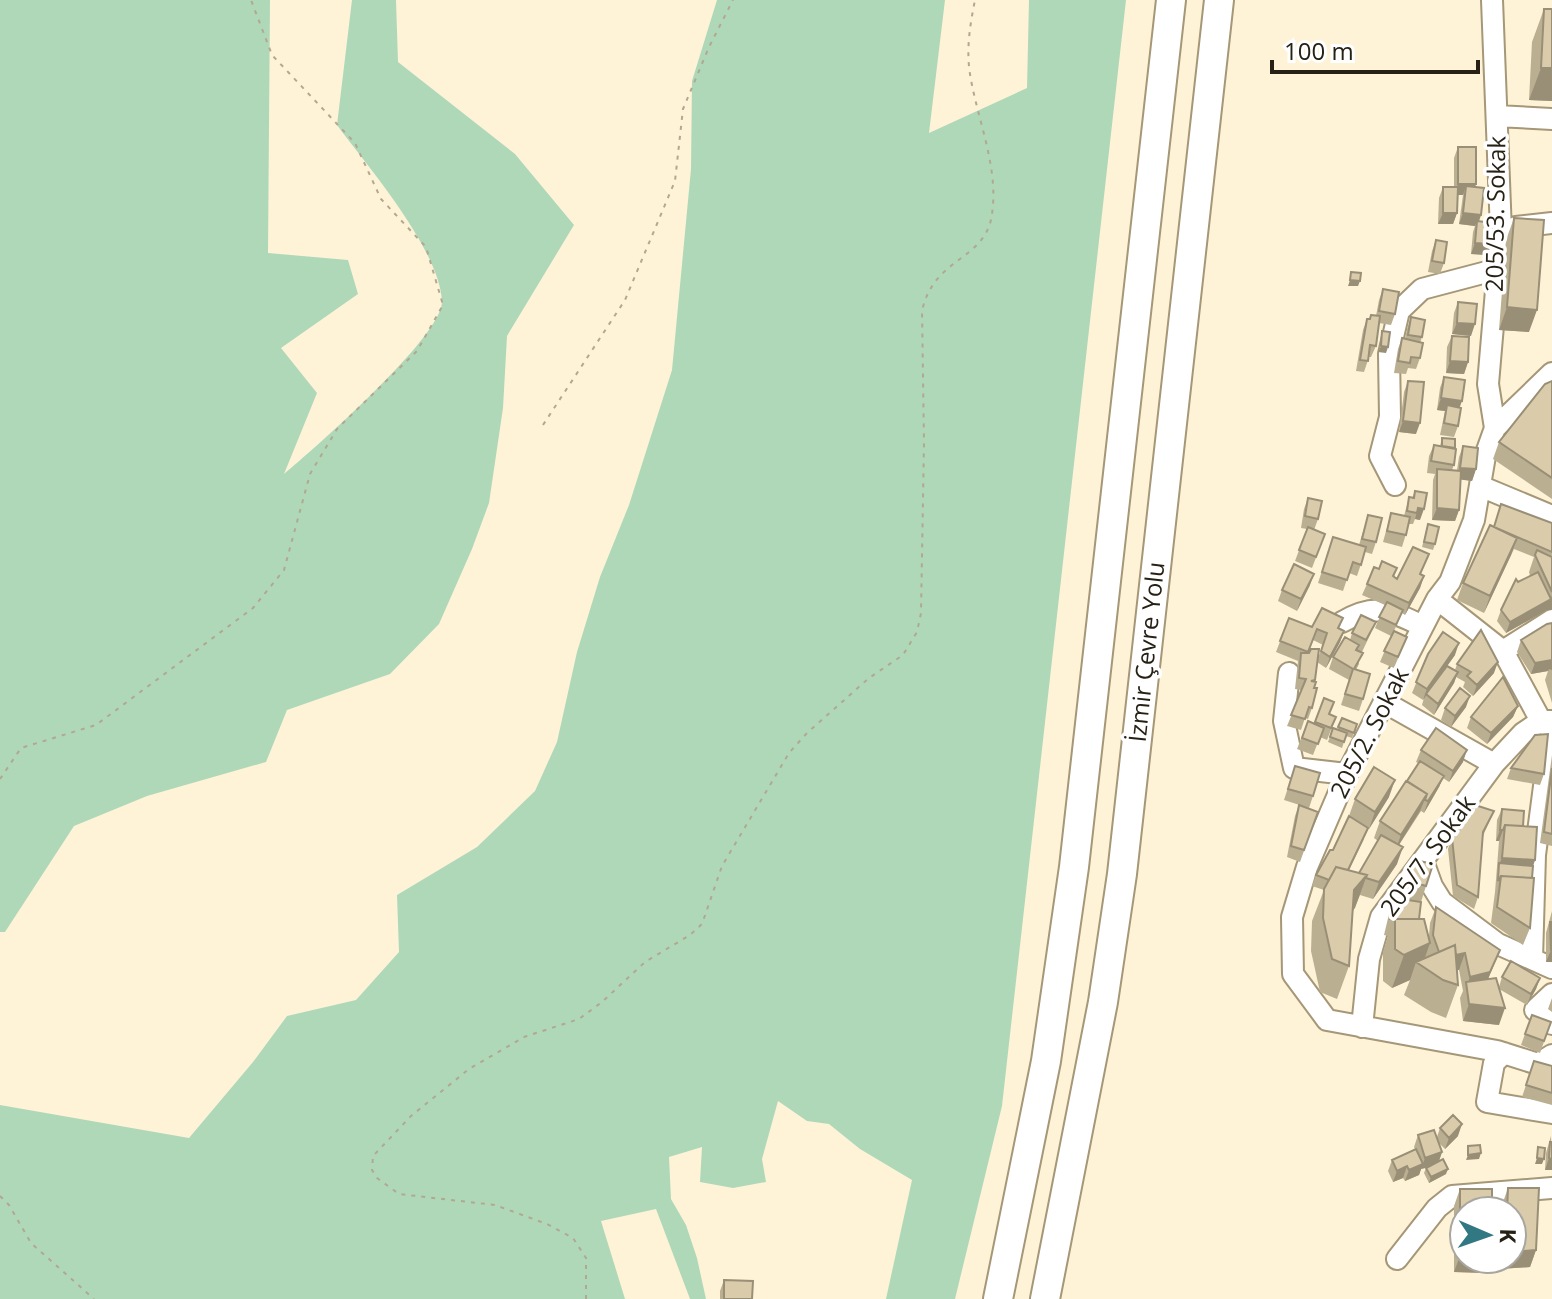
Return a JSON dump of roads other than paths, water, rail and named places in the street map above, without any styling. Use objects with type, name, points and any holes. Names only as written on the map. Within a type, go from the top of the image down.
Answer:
[{"type":"highway","name":"İzmir Çevre Yolu","points":[[998,1299],[1046,1061],[1074,867],[1171,0]]},
{"type":"highway","name":"İzmir Çevre Yolu","points":[[1045,1299],[1103,1002],[1122,874],[1219,0]]},
{"type":"highway","points":[[1064,1299],[1103,1002]]},
{"type":"street","name":"205/53. Sokak","points":[[1492,0],[1501,232],[1488,384],[1495,428]]},
{"type":"street","points":[[1497,116],[1552,119]]},
{"type":"street","points":[[1501,232],[1531,223],[1552,223]]},
{"type":"street","points":[[1395,485],[1380,456],[1390,417],[1389,354],[1399,311],[1422,289],[1498,269]]},
{"type":"street","points":[[1495,428],[1522,401],[1551,379]]},
{"type":"street","name":"205/2. Sokak","points":[[1495,428],[1485,456],[1474,520],[1450,582],[1437,599],[1347,774],[1307,867],[1292,917],[1293,974],[1327,1020],[1504,1053],[1538,1064],[1552,1055]]},
{"type":"street","points":[[1480,486],[1552,516]]},
{"type":"street","points":[[1437,599],[1503,651],[1548,722],[1535,855],[1532,959]]},
{"type":"street","points":[[1342,622],[1359,612],[1388,610],[1423,626]]},
{"type":"street","points":[[1503,651],[1552,620]]},
{"type":"street","points":[[1289,673],[1284,721],[1294,768],[1347,774]]},
{"type":"street","points":[[1384,702],[1494,764]]},
{"type":"street","name":"205/7. Sokak","points":[[1362,1027],[1369,959],[1381,917],[1494,764],[1523,733],[1548,722]]},
{"type":"street","points":[[1423,861],[1442,902],[1498,944],[1552,968]]},
{"type":"street","points":[[1552,994],[1535,1010],[1552,1024]]},
{"type":"street","points":[[1504,1053],[1494,1063],[1487,1102],[1552,1113]]},
{"type":"street","points":[[1397,1259],[1437,1208],[1452,1196],[1552,1188]]}]
